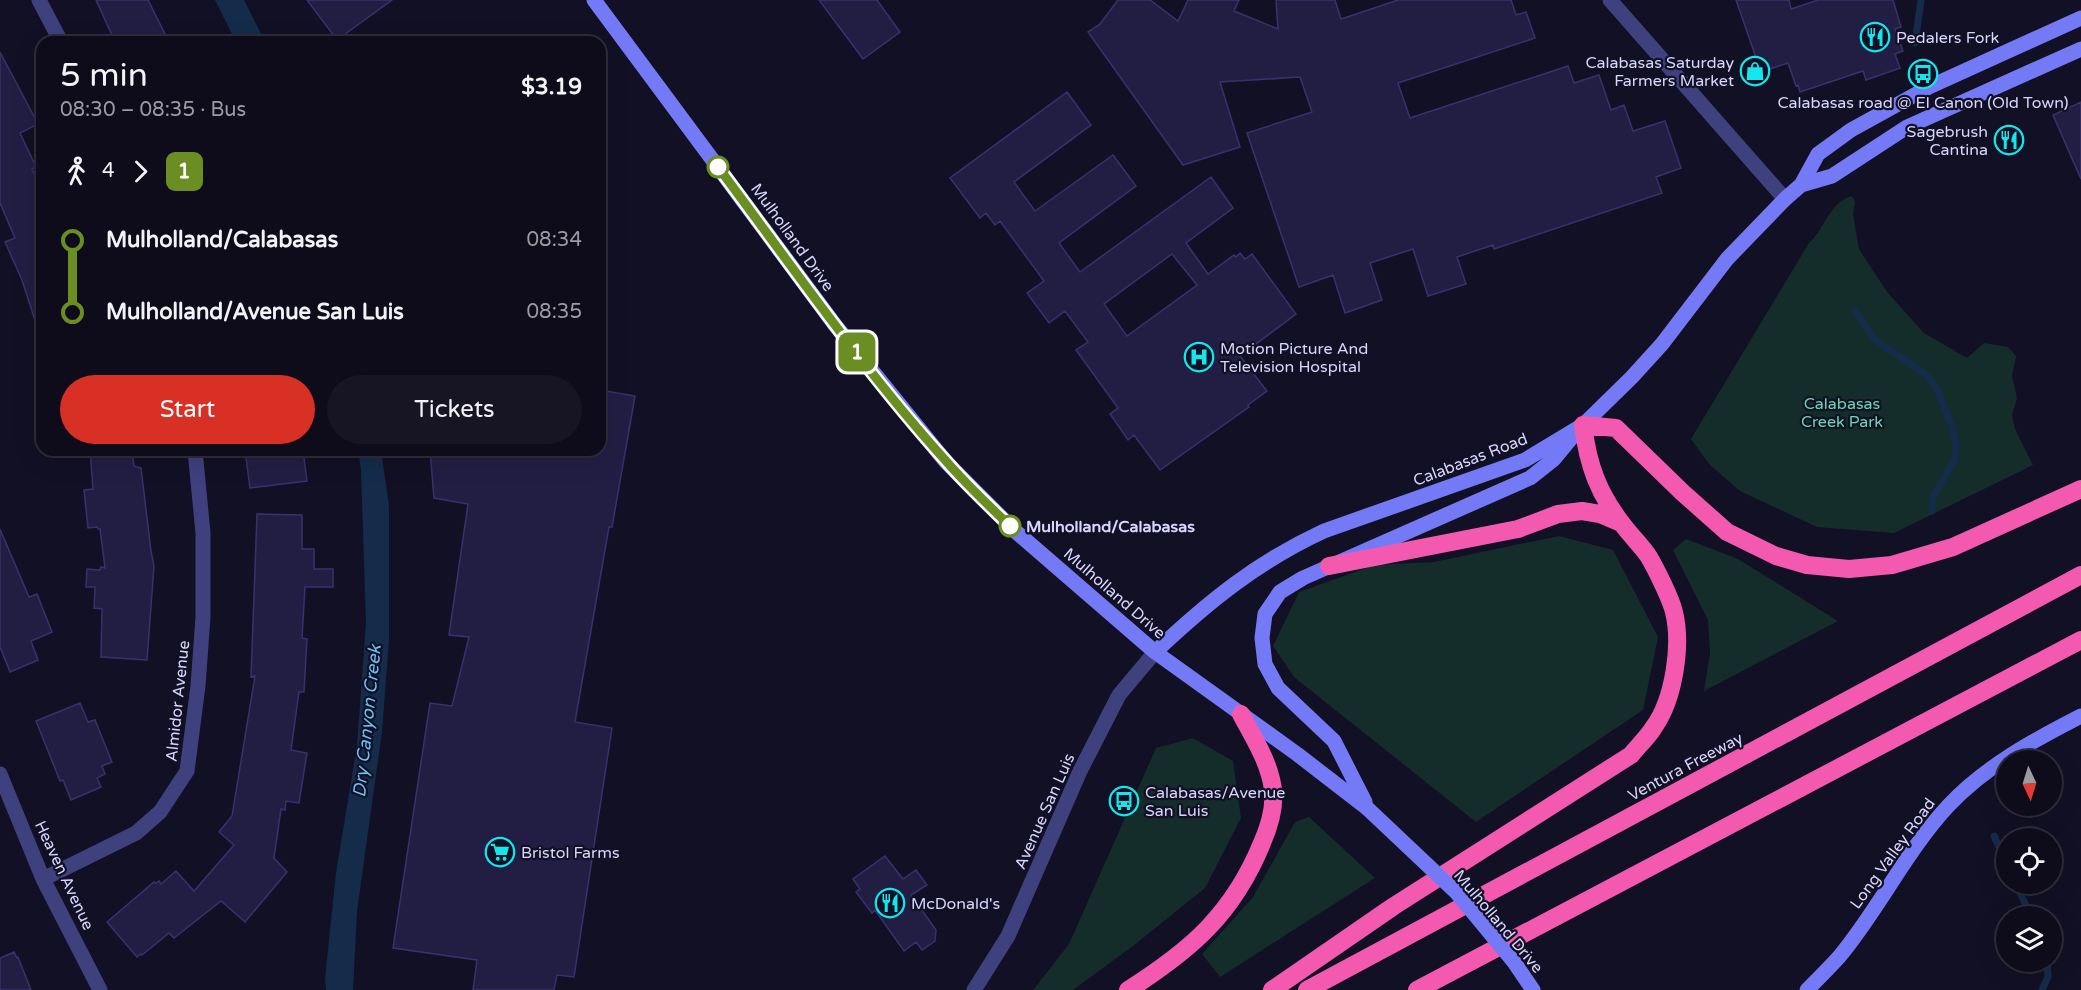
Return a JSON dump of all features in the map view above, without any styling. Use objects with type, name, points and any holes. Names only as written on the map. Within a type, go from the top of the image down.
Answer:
[{"type":"highway","points":[[1272,990],[1394,906],[1631,755],[1655,726],[1666,702],[1674,675],[1677,645],[1674,611],[1649,557],[1621,523],[1593,475],[1587,458],[1583,425],[1616,428],[1727,532],[1776,556],[1807,565],[1849,568],[1892,566],[1953,547],[2081,489]]},
{"type":"highway","points":[[1329,566],[1518,530],[1558,514],[1591,512],[1621,523]]},
{"type":"highway","name":"Ventura Freeway","points":[[1307,990],[2081,575]]},
{"type":"highway","points":[[1417,990],[2081,640]]},
{"type":"highway","points":[[1128,990],[1190,947],[1223,912],[1242,886],[1264,838],[1274,805],[1273,789],[1262,754],[1241,714]]},
{"type":"main road","name":"Mulholland Drive","points":[[594,0],[835,325],[946,462],[1014,530],[1155,652],[1367,807],[1456,892],[1514,962],[1533,990]]},
{"type":"main road","name":"Calabasas Road","points":[[1155,652],[1203,607],[1250,572],[1299,543],[1324,531],[1525,460],[1583,425],[1662,344],[1727,259],[1801,185],[1818,154],[1851,130],[1929,87],[2081,18]]},
{"type":"main road","name":"Calabasas Road","points":[[1801,185],[1832,176],[1907,128],[2081,49]]},
{"type":"main road","points":[[1367,807],[1334,741],[1278,688],[1265,664],[1262,638],[1265,614],[1280,592],[1329,566],[1530,478],[1554,459],[1583,425]]},
{"type":"main road","name":"Long Valley Road","points":[[1807,990],[1839,956],[1923,836],[1949,805],[1978,777],[2038,738],[2081,716]]},
{"type":"street","points":[[39,0],[59,36]]},
{"type":"street","points":[[1610,0],[1785,199]]},
{"type":"street","name":"Almidor Avenue","points":[[43,879],[136,833],[160,812],[187,771],[196,710],[203,617],[203,533],[196,456]]},
{"type":"street","name":"Avenue San Luis","points":[[974,990],[1008,936],[1080,771],[1119,695],[1155,652]]},
{"type":"street","name":"Heaven Avenue","points":[[0,774],[43,879],[100,990]]},
{"type":"green space","name":"Calabasas Creek Park","points":[[1852,196],[1855,202],[1853,214],[1859,249],[1887,292],[1924,333],[1967,358],[1984,343],[2008,347],[2016,356],[2012,376],[2017,398],[2012,415],[2015,429],[2033,465],[1894,533],[1817,527],[1740,491],[1709,464],[1691,439],[1809,243],[1838,204]]},
{"type":"green space","points":[[1559,536],[1613,550],[1658,637],[1643,710],[1476,822],[1294,677],[1273,646],[1299,592],[1375,565],[1434,562]]},
{"type":"green space","points":[[1686,539],[1738,559],[1838,621],[1704,691],[1710,653],[1708,620],[1673,550]]},
{"type":"green space","points":[[1193,738],[1233,761],[1241,818],[1205,888],[1133,946],[1073,990],[1033,990],[1069,944],[1156,748]]},
{"type":"green space","points":[[1309,817],[1375,878],[1220,977],[1202,954],[1253,897],[1295,822]]},
{"type":"water","points":[[215,0],[244,0],[262,36],[233,36]]},
{"type":"water","name":"Dry Canyon Creek","points":[[359,456],[382,456],[389,506],[389,640],[382,732],[357,911],[353,990],[326,990],[325,979],[336,873],[357,746],[366,623]]},
{"type":"building","points":[[96,0],[148,0],[166,36],[112,36]]},
{"type":"building","points":[[307,0],[392,0],[342,36],[334,36]]},
{"type":"building","points":[[819,0],[877,0],[900,32],[863,59]]},
{"type":"building","points":[[1118,0],[1150,0],[1178,21],[1188,0],[1239,0],[1234,11],[1278,29],[1276,0],[1335,0],[1341,19],[1398,0],[1511,0],[1516,15],[1526,12],[1535,38],[1398,83],[1410,118],[1568,66],[1574,83],[1599,75],[1611,110],[1624,105],[1633,131],[1665,121],[1681,168],[1656,177],[1662,193],[1494,249],[1493,245],[1457,257],[1466,284],[1428,296],[1413,249],[1370,263],[1382,300],[1345,313],[1333,275],[1299,287],[1247,133],[1312,112],[1300,77],[1220,82],[1240,147],[1183,165],[1088,32],[1100,24]]},
{"type":"building","points":[[1736,0],[1789,0],[1791,9],[1818,0],[1893,0],[1901,27],[1895,29],[1903,51],[1895,54],[1900,68],[1866,80],[1863,71],[1800,92],[1788,63],[1761,72]]},
{"type":"building","points":[[0,52],[36,120],[36,125],[20,133],[36,167],[32,169],[36,177],[36,324],[22,280],[5,242],[15,238],[0,203]]},
{"type":"building","points":[[1067,92],[1091,125],[1014,182],[1035,211],[1113,155],[1136,186],[1059,243],[1080,272],[1211,177],[1233,208],[1186,243],[1208,274],[1234,255],[1236,257],[1240,253],[1245,259],[1252,254],[1296,314],[1240,356],[1267,391],[1248,405],[1249,407],[1160,470],[1134,435],[1128,440],[1110,414],[1118,408],[1076,350],[1088,342],[1065,311],[1049,323],[1027,293],[1044,281],[1000,221],[995,225],[986,213],[980,218],[950,178]],"holes":[[[1172,254],[1197,285],[1127,336],[1104,304]]]},
{"type":"building","points":[[2081,102],[2081,179],[2053,115]]},
{"type":"building","points":[[606,391],[635,396],[612,527],[609,527],[575,722],[612,728],[574,977],[557,975],[554,990],[473,990],[477,960],[393,948],[430,703],[452,706],[469,637],[449,635],[468,504],[434,498],[430,456],[606,456]]},
{"type":"building","points":[[90,456],[133,456],[134,466],[141,468],[154,566],[147,660],[101,657],[102,609],[94,608],[95,587],[86,587],[87,569],[105,568],[100,529],[88,528],[84,490],[93,489]]},
{"type":"building","points":[[246,456],[304,456],[307,481],[250,488]]},
{"type":"building","points":[[257,514],[302,515],[302,549],[314,549],[314,569],[333,569],[333,587],[305,587],[302,638],[307,639],[304,692],[299,692],[291,750],[307,753],[299,803],[286,801],[285,810],[281,809],[274,858],[287,872],[245,922],[221,901],[174,938],[169,933],[137,957],[107,922],[154,882],[159,881],[161,884],[176,871],[194,891],[234,845],[219,832],[232,816],[255,676],[251,677]]},
{"type":"building","points":[[0,529],[29,597],[37,594],[52,632],[31,641],[38,660],[10,672],[0,647]]},
{"type":"building","points":[[80,703],[88,722],[95,720],[112,762],[102,766],[105,774],[97,778],[101,787],[71,800],[63,780],[60,781],[36,721]]},
{"type":"building","name":"McDonald's","points":[[885,856],[903,879],[916,870],[927,885],[911,895],[936,930],[935,941],[922,950],[916,942],[904,951],[875,910],[872,913],[856,892],[860,889],[853,879]]},
{"type":"building","points":[[14,952],[31,990],[0,990],[0,958]]},
{"type":"waterway","points":[[1915,43],[1921,0]]},
{"type":"waterway","points":[[1855,311],[1874,339],[1927,375],[1937,389],[1952,427],[1956,444],[1955,459],[1933,497],[1932,511]]},
{"type":"waterway","points":[[1994,836],[1996,840]]},
{"type":"waterway","points":[[2021,894],[2026,906]]},
{"type":"waterway","points":[[2042,990],[2048,977],[2048,972]]},
{"type":"bus line","name":"1","points":[[718,167],[835,325],[905,413],[946,462],[1010,526]]},
{"type":"place","name":"Pedalers Fork","points":[[1875,37]]},
{"type":"place","name":"Calabasas Saturday Farmers Market","points":[[1755,71]]},
{"type":"place","name":"Calabasas road @ El Canon (Old Town)","points":[[1923,74]]},
{"type":"place","name":"Sagebrush Cantina","points":[[2009,140]]},
{"type":"place","name":"Motion Picture And Television Hospital","points":[[1199,357]]},
{"type":"place","name":"Mulholland/Calabasas","points":[[1010,526]]},
{"type":"place","name":"Calabasas/Avenue San Luis","points":[[1124,801]]},
{"type":"place","name":"Bristol Farms","points":[[500,852]]},
{"type":"place","name":"McDonald's","points":[[890,903]]}]
